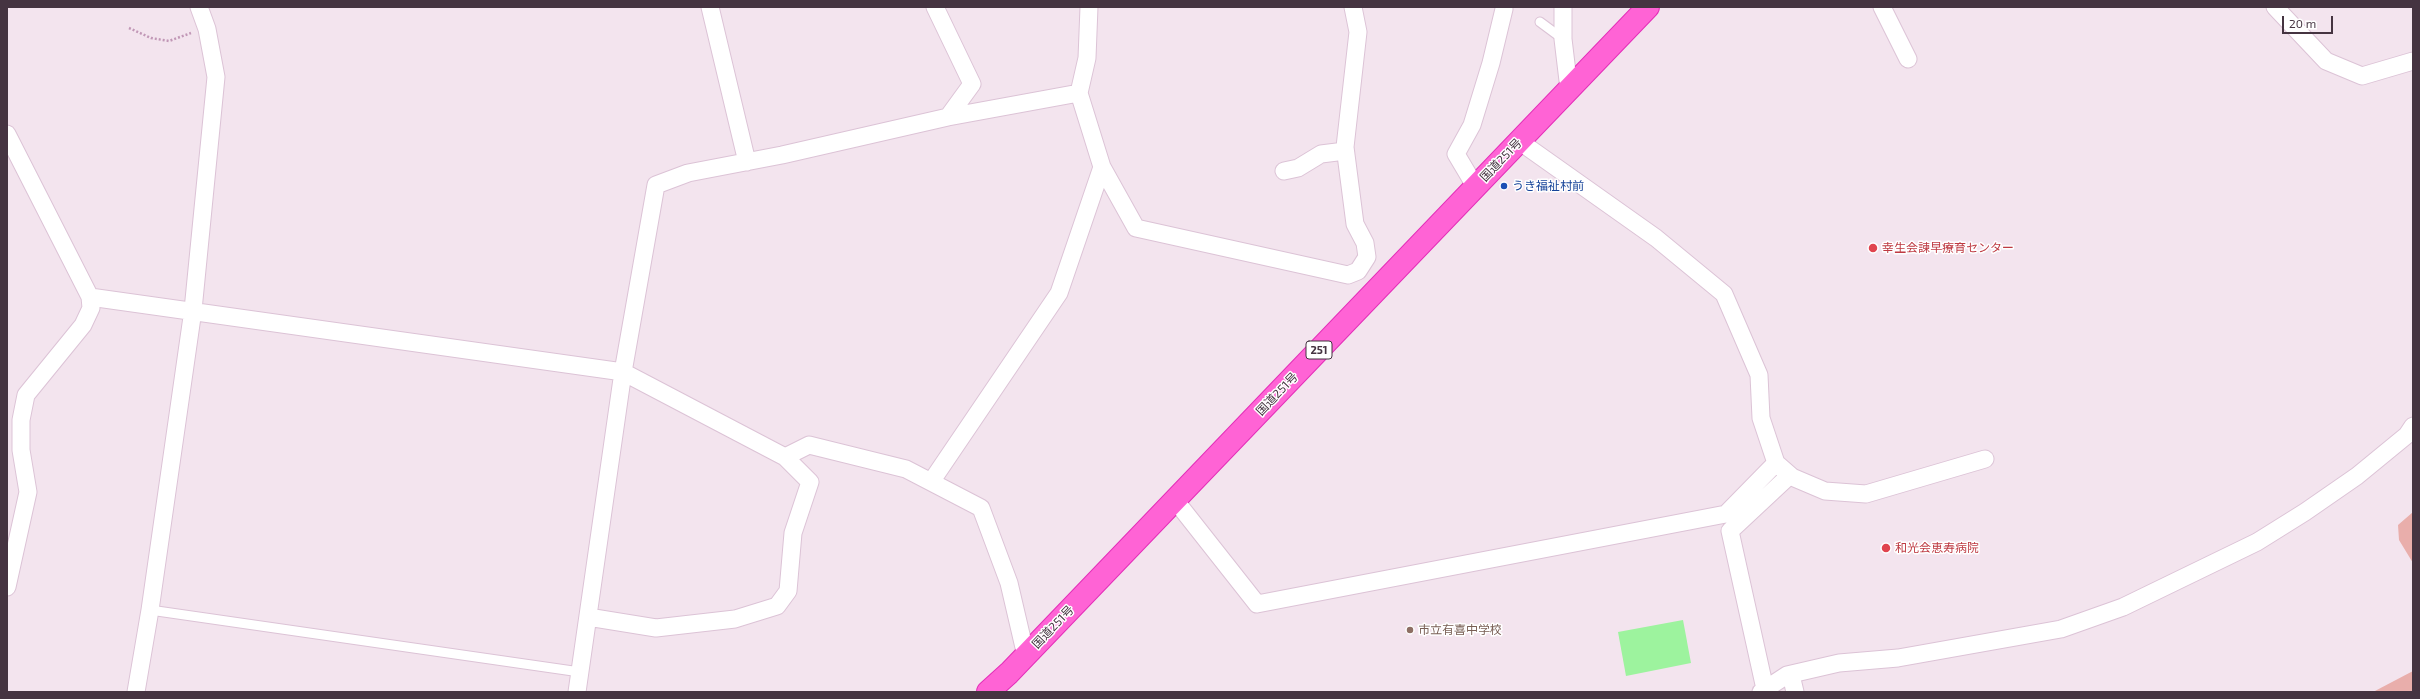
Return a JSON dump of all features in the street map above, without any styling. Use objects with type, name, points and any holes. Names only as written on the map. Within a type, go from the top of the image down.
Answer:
[{"type":"highway","name":"国道251号","points":[[988,692],[1026,656],[1648,7]]},
{"type":"street","points":[[136,692],[150,610],[193,310],[216,77],[205,24],[199,7]]},
{"type":"street","points":[[710,7],[747,162]]},
{"type":"street","points":[[935,7],[972,84],[948,117]]},
{"type":"street","points":[[1089,7],[1087,58],[1079,93],[1102,167],[1136,228],[1348,275],[1358,271],[1367,257],[1364,243],[1355,224],[1345,151],[1358,32],[1353,7]]},
{"type":"street","points":[[1563,7],[1563,39],[1569,89]]},
{"type":"street","points":[[1882,7],[1908,59]]},
{"type":"street","points":[[2275,7],[2326,61],[2362,76],[2413,61]]},
{"type":"street","points":[[1475,186],[1456,154],[1472,125],[1491,64],[1504,9]]},
{"type":"street","points":[[577,692],[623,372],[656,185],[688,173],[747,162],[948,117],[1079,93]]},
{"type":"street","points":[[7,134],[90,296],[91,308],[83,325],[26,395],[21,420],[22,450],[28,492],[7,587]]},
{"type":"street","points":[[1519,141],[1656,238],[1724,294],[1759,375],[1761,418],[1776,463],[1790,475],[1825,491],[1866,494],[1985,459]]},
{"type":"street","points":[[1284,171],[1298,168],[1321,154],[1345,151]]},
{"type":"street","points":[[931,482],[1059,293],[1102,167]]},
{"type":"street","points":[[90,296],[623,372],[785,457],[810,482],[794,533],[788,591],[777,606],[735,619],[656,628],[588,617]]},
{"type":"street","points":[[1790,475],[1730,531],[1763,691],[1791,674],[1839,663],[1898,658],[2061,628],[2123,607],[2257,542],[2299,516],[2356,476],[2407,435],[2413,426]]},
{"type":"street","points":[[785,457],[809,445],[906,469],[981,508],[1009,583],[1026,656]]},
{"type":"street","points":[[1175,500],[1257,604],[1726,514],[1776,463]]},
{"type":"street","points":[[1791,674],[1794,692]]},
{"type":"lane","points":[[1540,22],[1563,39]]},
{"type":"lane","points":[[150,610],[580,672]]},
{"type":"path","points":[[129,28],[151,38],[169,41],[182,38],[205,24]]},
{"type":"shaded area","points":[[2413,512],[2413,563],[2399,540],[2398,525]]},
{"type":"shaded area","points":[[1683,620],[1691,663],[1626,676],[1618,632]]},
{"type":"shaded area","points":[[2413,671],[2413,692],[2373,692]]},
{"type":"place","name":"うき福祉村前","points":[[1504,186]]},
{"type":"place","name":"幸生会諫早療育センター","points":[[1873,248]]},
{"type":"place","name":"和光会恵寿病院","points":[[1886,548]]},
{"type":"place","name":"市立有喜中学校","points":[[1410,630]]}]
